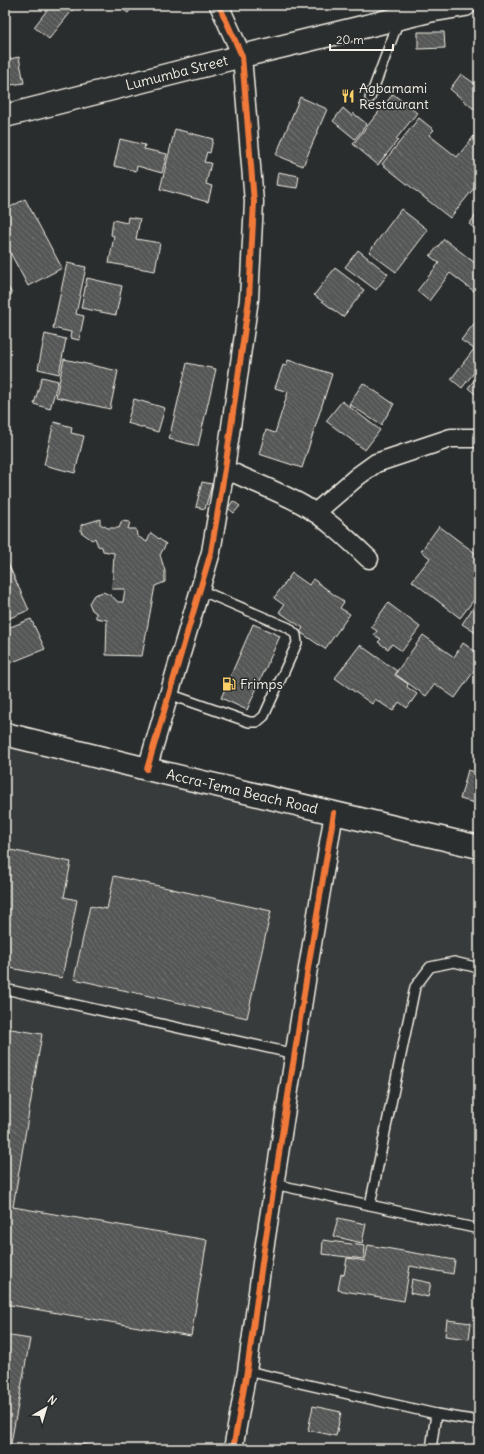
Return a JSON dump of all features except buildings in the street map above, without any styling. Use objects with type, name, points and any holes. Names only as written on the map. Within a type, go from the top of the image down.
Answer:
[{"type":"main road","name":"Lumumba Street","points":[[5,116],[399,18],[465,5]]},
{"type":"main road","name":"Accra-Tema Beach Road","points":[[5,734],[479,847]]},
{"type":"street","points":[[147,769],[211,552],[250,299],[254,202],[242,56],[219,5]]},
{"type":"street","points":[[315,513],[358,476],[376,464],[451,438],[479,438]]},
{"type":"street","points":[[225,469],[302,505],[315,513],[345,536],[370,559]]},
{"type":"street","points":[[233,1449],[247,1371],[274,1184],[334,813]]},
{"type":"lane","points":[[370,98],[399,18]]},
{"type":"lane","points":[[169,694],[249,722],[257,722],[264,716],[297,643],[296,635],[290,628],[200,590]]},
{"type":"lane","points":[[370,1205],[416,987],[430,967],[454,962],[479,968]]},
{"type":"lane","points":[[5,990],[295,1054]]},
{"type":"lane","points":[[274,1184],[479,1229]]},
{"type":"lane","points":[[247,1371],[436,1414],[479,1421]]},
{"type":"lane","points":[[431,1449],[436,1414]]},
{"type":"shaded area","points":[[5,725],[479,839],[479,1449],[5,1449]]},
{"type":"cycle path","points":[[147,769],[211,552],[225,469],[249,299],[254,202],[242,56],[219,5]]},
{"type":"cycle path","points":[[233,1449],[247,1371],[263,1256],[334,813]]},
{"type":"place","name":"Agbamami Restaurant","points":[[348,96]]},
{"type":"place","name":"Frimps","points":[[229,684]]}]
